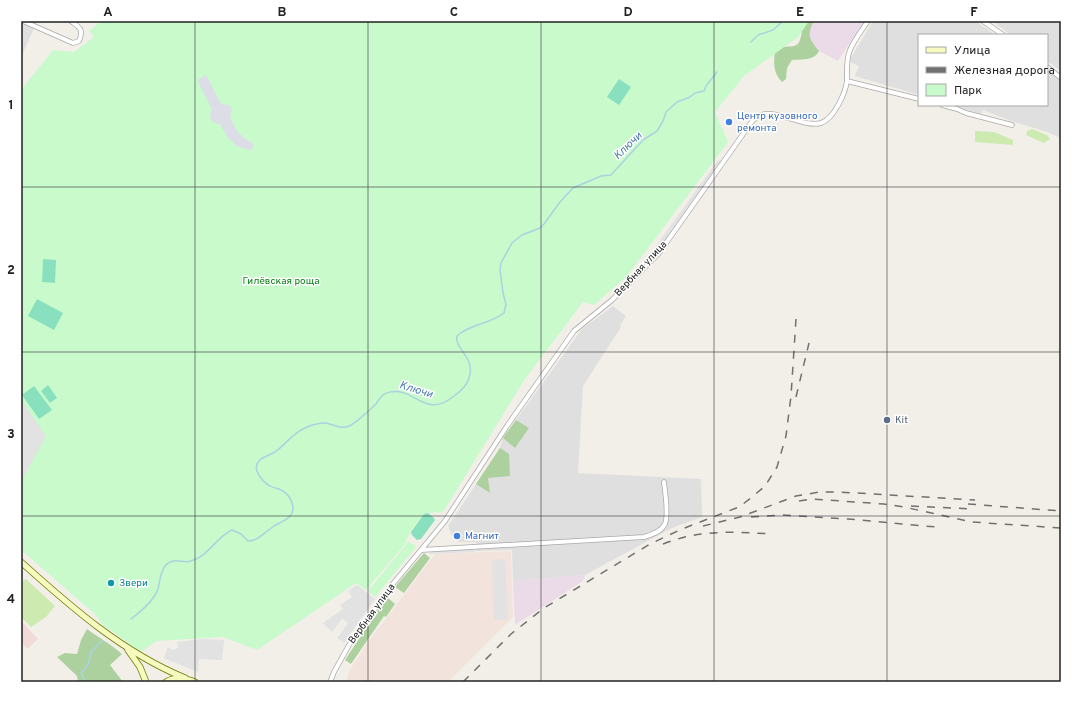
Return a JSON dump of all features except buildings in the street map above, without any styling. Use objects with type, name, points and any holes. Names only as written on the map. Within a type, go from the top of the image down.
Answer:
[{"type":"street","points":[[23,21],[73,43],[79,41],[82,34],[81,29],[71,21]]},
{"type":"street","name":"Вербная улица","points":[[330,682],[349,645],[389,589],[445,521],[510,422],[574,331],[612,300],[659,253],[754,120],[762,115],[769,114],[812,124],[828,119],[843,96],[847,81],[847,64],[850,48],[868,21]]},
{"type":"street","points":[[983,21],[1002,34]]},
{"type":"street","points":[[1048,68],[1061,78]]},
{"type":"street","points":[[847,81],[918,99]]},
{"type":"street","points":[[946,106],[1012,125]]},
{"type":"street","points":[[421,550],[644,537],[654,534],[664,525],[666,513],[664,482]]},
{"type":"street","points":[[21,562],[69,605],[122,644],[150,661],[195,682]]},
{"type":"street","points":[[122,644],[138,663],[144,674],[146,682]]},
{"type":"street","points":[[166,682],[176,678],[184,678]]},
{"type":"shaded area","points":[[21,21],[37,21],[23,53],[21,52]]},
{"type":"shaded area","points":[[814,21],[864,21],[838,61],[819,51],[810,41],[810,28]]},
{"type":"shaded area","points":[[873,21],[976,21],[994,34],[918,34],[918,95],[855,76],[859,66],[850,62]]},
{"type":"shaded area","points":[[992,21],[1061,21],[1061,71],[1048,62],[1048,34],[1010,34]]},
{"type":"shaded area","points":[[1048,72],[1061,82],[1061,138],[983,110],[981,114],[954,106],[1048,106]]},
{"type":"shaded area","points":[[206,75],[221,104],[228,105],[232,108],[230,118],[237,131],[244,138],[254,144],[251,150],[238,147],[228,138],[220,124],[217,124],[211,120],[210,114],[212,109],[197,80]]},
{"type":"shaded area","points":[[718,160],[722,161],[658,251],[656,246]]},
{"type":"shaded area","points":[[613,306],[626,316],[620,325],[621,327],[583,386],[578,473],[701,479],[702,517],[672,528],[585,575],[513,581],[512,550],[476,551],[476,542],[458,542],[452,536],[448,526],[500,448],[503,438],[582,329]]},
{"type":"shaded area","points":[[21,400],[46,436],[21,482]]},
{"type":"shaded area","points":[[474,548],[475,552],[430,554],[430,550]]},
{"type":"shaded area","points":[[511,551],[513,617],[448,682],[346,682],[349,671],[368,642],[435,554]]},
{"type":"shaded area","points":[[505,559],[508,619],[494,620],[492,560]]},
{"type":"shaded area","points":[[585,575],[583,581],[515,625],[513,581]]},
{"type":"shaded area","points":[[357,585],[375,599],[344,643],[337,638],[348,623],[342,619],[332,632],[323,623],[343,609],[340,605],[352,597],[348,591]]},
{"type":"shaded area","points":[[21,621],[38,639],[27,649],[21,642]]},
{"type":"shaded area","points":[[202,639],[224,640],[222,660],[199,659],[198,672],[164,658],[168,647],[173,650],[178,648],[177,642]]},
{"type":"green space","name":"Гилёвская роща","points":[[101,21],[809,21],[798,37],[744,76],[715,112],[728,142],[627,276],[594,305],[583,302],[525,379],[443,512],[425,513],[410,532],[405,544],[366,590],[356,583],[257,650],[223,637],[156,641],[141,652],[103,625],[96,615],[21,550],[21,90],[53,50],[74,52],[94,37],[89,31]]},
{"type":"green space","points":[[804,21],[814,21],[810,30],[810,37],[813,44],[819,51],[811,58],[792,60],[787,68],[786,79],[782,82],[777,75],[775,68],[775,52],[783,47],[793,46],[799,43]]},
{"type":"green space","points":[[619,79],[631,87],[619,105],[607,97]]},
{"type":"green space","points":[[1032,129],[1047,135],[1050,139],[1044,143],[1026,135],[1027,131]]},
{"type":"green space","points":[[975,131],[994,132],[1013,140],[1013,145],[975,142]]},
{"type":"green space","points":[[43,259],[56,260],[55,283],[42,282]]},
{"type":"green space","points":[[37,299],[63,313],[54,330],[28,316]]},
{"type":"green space","points":[[48,385],[57,398],[50,403],[41,391]]},
{"type":"green space","points":[[34,386],[52,410],[39,419],[22,395]]},
{"type":"green space","points":[[516,420],[529,428],[515,448],[503,438]]},
{"type":"green space","points":[[500,448],[509,454],[510,476],[488,478],[490,493],[476,484]]},
{"type":"green space","points":[[428,513],[435,520],[421,539],[417,540],[411,532],[424,514]]},
{"type":"green space","points":[[409,541],[416,547],[375,597],[368,591]]},
{"type":"green space","points":[[424,553],[430,558],[404,593],[395,587]]},
{"type":"green space","points":[[26,579],[55,606],[46,617],[31,627],[21,617],[21,582]]},
{"type":"green space","points":[[387,597],[395,604],[386,617],[384,616],[351,664],[345,660]]},
{"type":"green space","points":[[87,629],[122,654],[110,665],[123,682],[78,682],[77,676],[57,657],[65,653],[77,654],[81,640]]},
{"type":"waterway","name":"Ключи","points":[[751,42],[758,35],[773,30],[783,21]]},
{"type":"waterway","name":"Ключи","points":[[131,619],[153,598],[158,589],[162,571],[168,563],[172,561],[188,562],[197,559],[208,551],[221,537],[232,530],[241,534],[248,541],[255,540],[292,514],[293,506],[290,498],[280,489],[271,487],[264,482],[256,468],[260,460],[275,452],[301,430],[321,423],[343,427],[349,426],[375,405],[383,395],[390,392],[406,394],[420,401],[435,405],[444,403],[461,390],[468,381],[470,364],[457,341],[457,336],[468,329],[493,320],[504,313],[506,304],[500,270],[501,263],[512,243],[522,235],[540,228],[573,188],[601,176],[611,175],[643,140],[657,131],[666,112],[677,102],[690,97],[695,93],[704,91],[717,72]]},
{"type":"waterway","name":"Ключи","points":[[86,682],[81,673],[88,665],[91,652],[102,641]]},
{"type":"railway","points":[[463,682],[511,634],[544,608],[650,544],[682,529],[739,507],[765,486],[777,467],[786,436],[791,396],[796,319]]},
{"type":"railway","points":[[796,397],[809,343]]},
{"type":"railway","points":[[703,526],[740,517],[796,496],[820,492],[975,500]]},
{"type":"railway","points":[[799,501],[812,499],[884,504],[972,522],[1061,528]]},
{"type":"railway","points":[[968,504],[1061,511]]},
{"type":"railway","points":[[911,506],[973,509]]},
{"type":"railway","points":[[751,517],[782,515],[936,527]]},
{"type":"railway","points":[[663,544],[677,539],[704,534],[731,532],[773,534]]},
{"type":"place","name":"Центр кузовного ремонта","points":[[729,122]]},
{"type":"place","name":"Kit","points":[[887,420]]},
{"type":"place","name":"Магнит","points":[[457,536]]},
{"type":"place","name":"Звери","points":[[111,583]]}]
